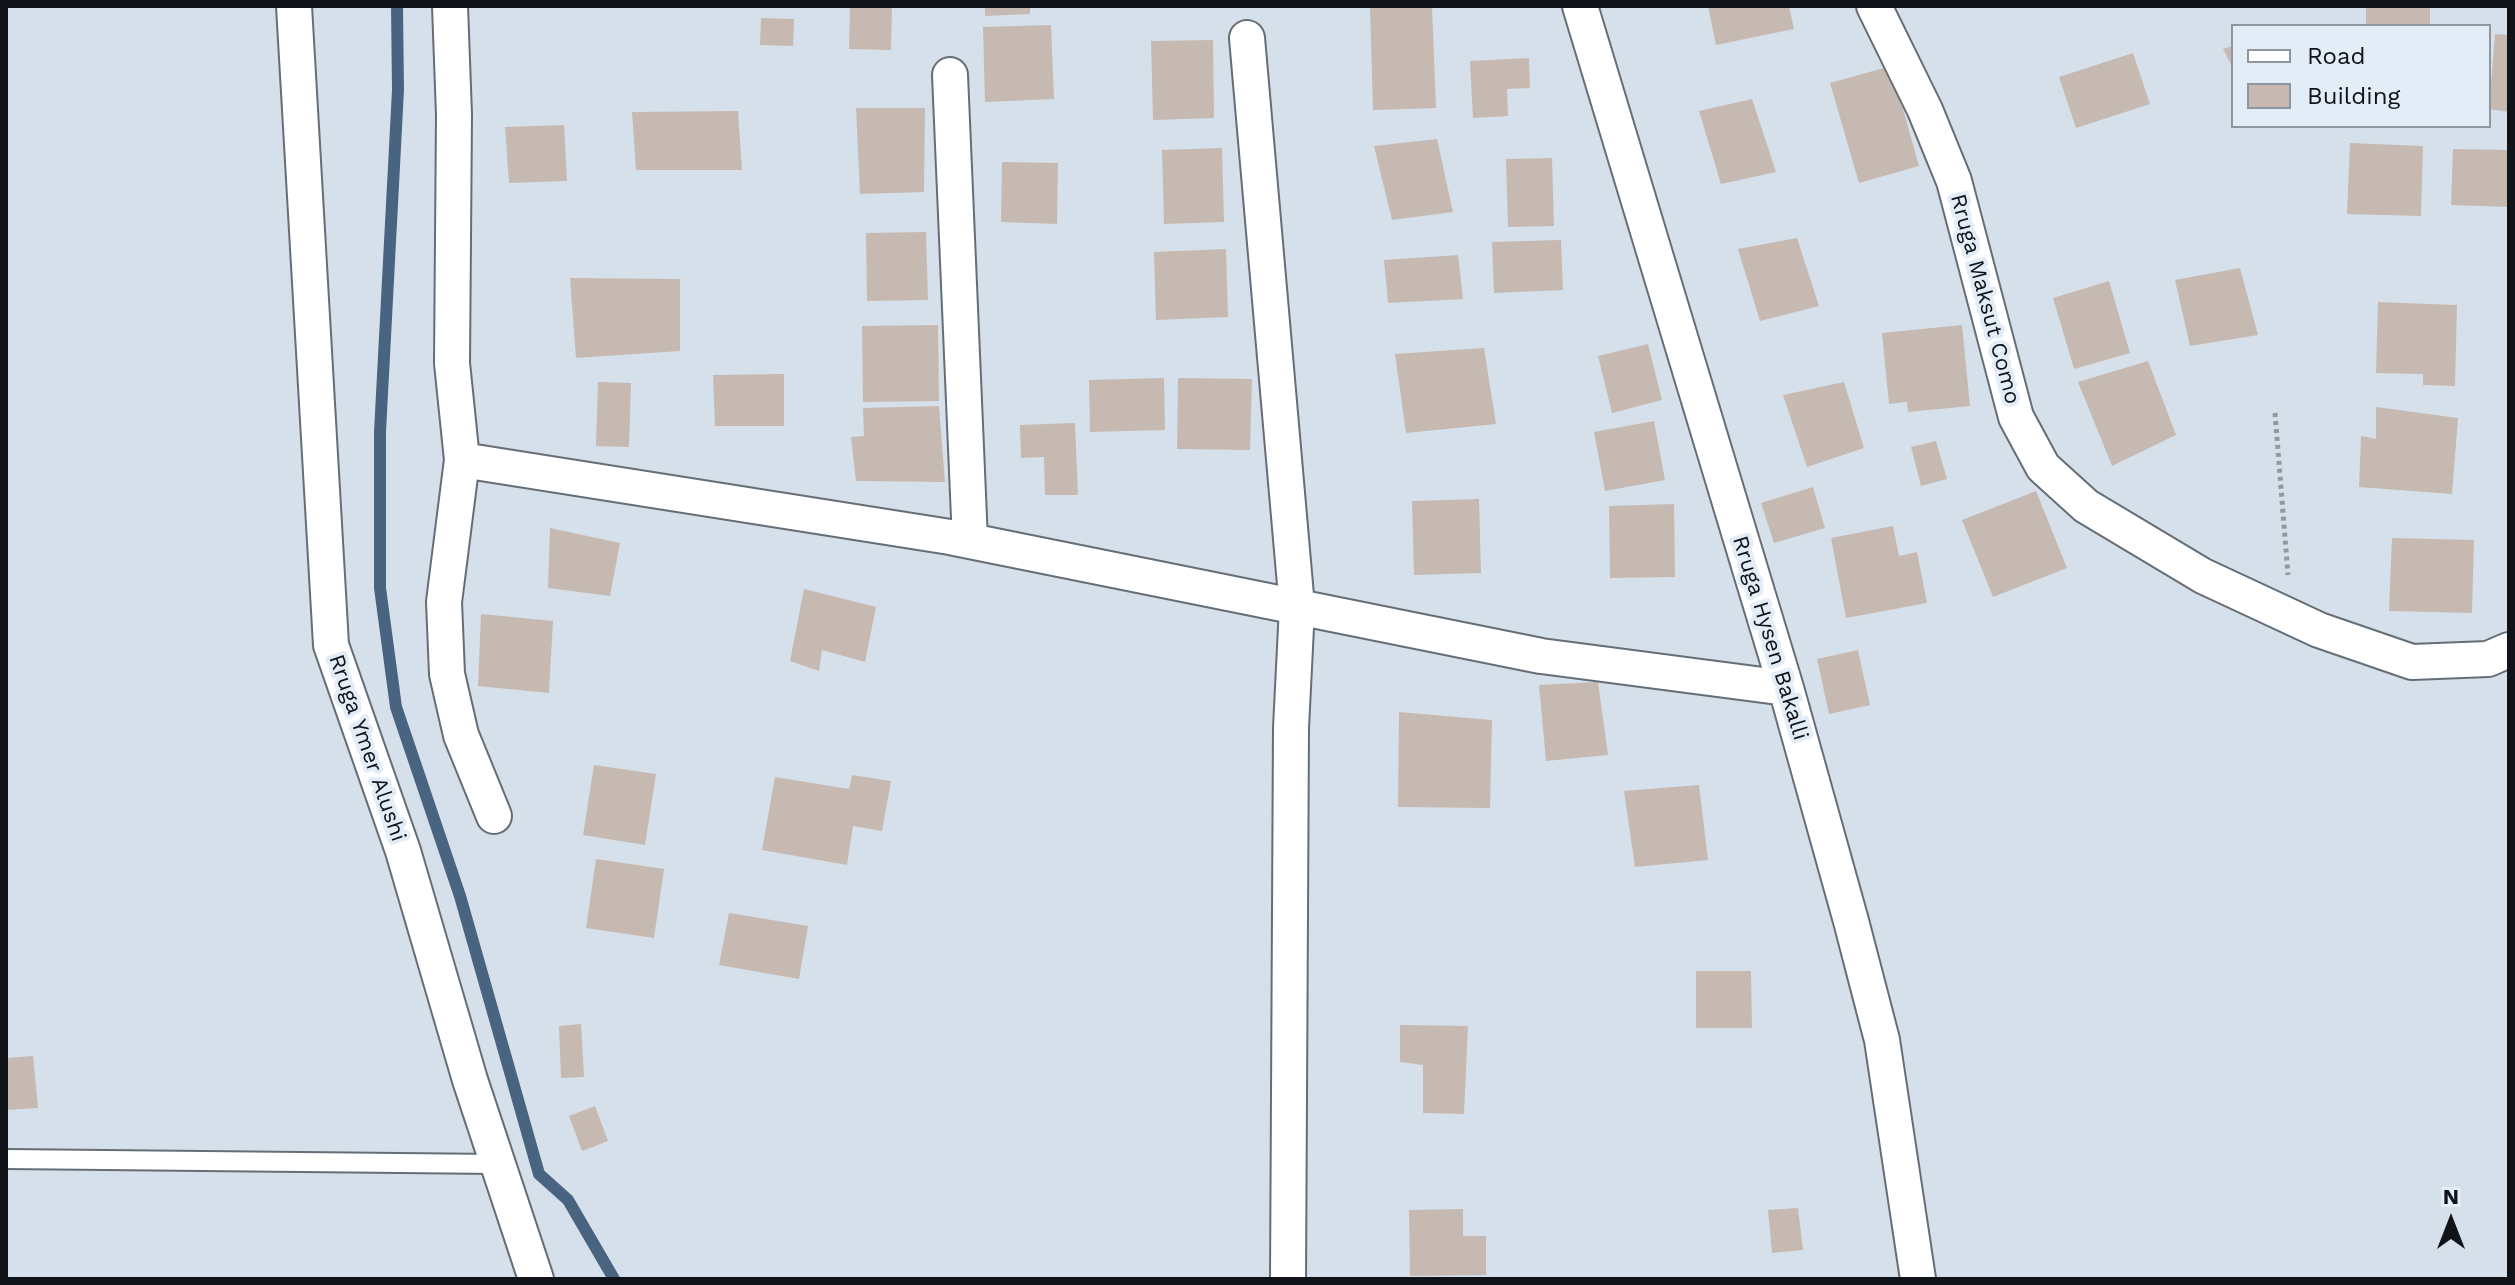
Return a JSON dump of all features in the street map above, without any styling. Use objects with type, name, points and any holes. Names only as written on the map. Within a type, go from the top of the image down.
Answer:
[{"type":"street","name":"Rruga Ymer Alushi","points":[[294,6],[331,645],[403,851],[470,1080],[536,1279]]},
{"type":"street","points":[[450,6],[454,115],[452,363],[462,460],[444,602],[447,674],[461,735],[494,816]]},
{"type":"street","name":"Rruga Hysen Bakalli","points":[[1580,6],[1786,688],[1882,1040],[1918,1279]]},
{"type":"street","name":"Rruga Maksut Como","points":[[1874,6],[1925,110],[1954,181],[2016,417],[2043,467],[2086,506],[2203,576],[2319,630],[2412,662],[2488,659],[2509,650]]},
{"type":"street","points":[[1247,38],[1297,607],[1291,728],[1288,1279]]},
{"type":"street","points":[[950,75],[970,541]]},
{"type":"street","points":[[462,460],[970,541],[1541,656],[1786,688]]},
{"type":"lane","points":[[6,1159],[498,1164]]},
{"type":"path","points":[[2275,413],[2291,616]]},
{"type":"building","points":[[850,6],[892,6],[891,50],[849,49]]},
{"type":"building","points":[[985,6],[1030,6],[1030,14],[985,16]]},
{"type":"building","points":[[1432,6],[1436,108],[1373,110],[1370,7]]},
{"type":"building","points":[[1708,6],[1789,6],[1794,29],[1716,45]]},
{"type":"building","points":[[2366,6],[2430,6],[2430,24],[2366,24]]},
{"type":"building","points":[[761,18],[794,19],[793,46],[760,45]]},
{"type":"building","points":[[1051,25],[1054,99],[985,102],[983,27]]},
{"type":"building","points":[[2495,34],[2509,35],[2509,112],[2491,109]]},
{"type":"building","points":[[1213,40],[1214,118],[1153,120],[1151,41]]},
{"type":"building","points":[[2231,47],[2231,64],[2223,49]]},
{"type":"building","points":[[2133,53],[2150,104],[2076,128],[2059,77]]},
{"type":"building","points":[[1529,58],[1530,88],[1507,89],[1508,116],[1473,118],[1470,61]]},
{"type":"building","points":[[1891,66],[1919,166],[1859,183],[1830,83]]},
{"type":"building","points":[[1752,99],[1776,172],[1721,184],[1699,111]]},
{"type":"building","points":[[856,108],[925,108],[924,192],[860,194]]},
{"type":"building","points":[[738,111],[742,170],[636,170],[632,112]]},
{"type":"building","points":[[564,125],[567,181],[509,183],[505,127]]},
{"type":"building","points":[[1437,139],[1453,212],[1392,220],[1374,146]]},
{"type":"building","points":[[2350,143],[2423,146],[2421,216],[2347,214]]},
{"type":"building","points":[[1222,148],[1224,222],[1164,224],[1162,150]]},
{"type":"building","points":[[2453,149],[2509,150],[2509,207],[2451,205]]},
{"type":"building","points":[[1552,158],[1554,226],[1508,227],[1506,159]]},
{"type":"building","points":[[1002,162],[1058,163],[1057,224],[1001,222]]},
{"type":"building","points":[[926,232],[928,300],[867,301],[866,233]]},
{"type":"building","points":[[1797,238],[1819,306],[1760,321],[1738,249]]},
{"type":"building","points":[[1561,240],[1563,290],[1494,293],[1492,242]]},
{"type":"building","points":[[1226,249],[1228,317],[1156,320],[1154,252]]},
{"type":"building","points":[[1458,255],[1463,299],[1388,303],[1384,260]]},
{"type":"building","points":[[2240,268],[2258,335],[2190,346],[2175,280]]},
{"type":"building","points":[[570,278],[680,279],[680,351],[576,358]]},
{"type":"building","points":[[2109,281],[2130,353],[2074,369],[2053,298]]},
{"type":"building","points":[[2378,302],[2457,305],[2455,386],[2423,385],[2423,374],[2376,373]]},
{"type":"building","points":[[938,325],[939,401],[863,402],[862,326]]},
{"type":"building","points":[[1962,325],[1970,406],[1908,412],[1907,402],[1889,404],[1882,333]]},
{"type":"building","points":[[1648,344],[1662,400],[1612,413],[1598,356]]},
{"type":"building","points":[[1484,348],[1496,424],[1406,433],[1395,354]]},
{"type":"building","points":[[2148,361],[2176,435],[2112,466],[2078,382]]},
{"type":"building","points":[[784,374],[784,426],[715,426],[713,375]]},
{"type":"building","points":[[1164,378],[1165,430],[1090,432],[1089,380]]},
{"type":"building","points":[[1178,378],[1252,379],[1250,450],[1177,449]]},
{"type":"building","points":[[598,382],[631,383],[629,447],[596,446]]},
{"type":"building","points":[[1844,382],[1864,448],[1807,467],[1783,395]]},
{"type":"building","points":[[939,406],[945,482],[856,481],[851,437],[864,436],[863,408]]},
{"type":"building","points":[[2376,407],[2458,418],[2452,494],[2359,487],[2361,436],[2376,439]]},
{"type":"building","points":[[1654,421],[1665,480],[1605,491],[1594,432]]},
{"type":"building","points":[[1075,423],[1078,495],[1045,495],[1044,457],[1021,458],[1020,425]]},
{"type":"building","points":[[1936,441],[1947,479],[1921,486],[1911,447]]},
{"type":"building","points":[[1813,487],[1825,528],[1774,543],[1761,503]]},
{"type":"building","points":[[2036,491],[2067,568],[1993,597],[1962,520]]},
{"type":"building","points":[[1479,499],[1481,573],[1414,575],[1412,501]]},
{"type":"building","points":[[1674,504],[1675,577],[1610,578],[1609,506]]},
{"type":"building","points":[[1893,526],[1899,556],[1917,552],[1927,603],[1846,618],[1831,538]]},
{"type":"building","points":[[550,528],[620,543],[610,596],[548,588]]},
{"type":"building","points":[[2392,538],[2474,540],[2472,613],[2389,611]]},
{"type":"building","points":[[804,589],[876,607],[865,662],[822,650],[819,671],[790,661]]},
{"type":"building","points":[[481,614],[553,621],[549,693],[478,686]]},
{"type":"building","points":[[1858,650],[1870,705],[1829,714],[1817,659]]},
{"type":"building","points":[[1598,682],[1608,755],[1546,761],[1539,685]]},
{"type":"building","points":[[1399,712],[1492,720],[1490,808],[1398,807]]},
{"type":"building","points":[[594,765],[656,774],[645,845],[583,835]]},
{"type":"building","points":[[852,775],[891,781],[882,831],[853,826],[847,865],[762,850],[775,777],[849,789]]},
{"type":"building","points":[[1699,785],[1708,860],[1635,867],[1624,791]]},
{"type":"building","points":[[596,859],[664,869],[654,938],[586,928]]},
{"type":"building","points":[[729,913],[808,926],[799,979],[719,965]]},
{"type":"building","points":[[1696,971],[1751,971],[1752,1028],[1696,1028]]},
{"type":"building","points":[[581,1024],[584,1077],[561,1078],[559,1026]]},
{"type":"building","points":[[1400,1025],[1468,1026],[1464,1114],[1423,1113],[1423,1065],[1400,1062]]},
{"type":"building","points":[[33,1056],[38,1108],[6,1110],[6,1058]]},
{"type":"building","points":[[595,1106],[608,1141],[582,1151],[569,1116]]},
{"type":"building","points":[[1798,1208],[1803,1250],[1772,1253],[1768,1210]]},
{"type":"building","points":[[1463,1209],[1463,1236],[1486,1236],[1486,1275],[1410,1276],[1409,1210]]},
{"type":"waterway","points":[[397,6],[398,90],[380,432],[380,588],[396,707],[460,896],[539,1174],[568,1200],[614,1279]]}]
